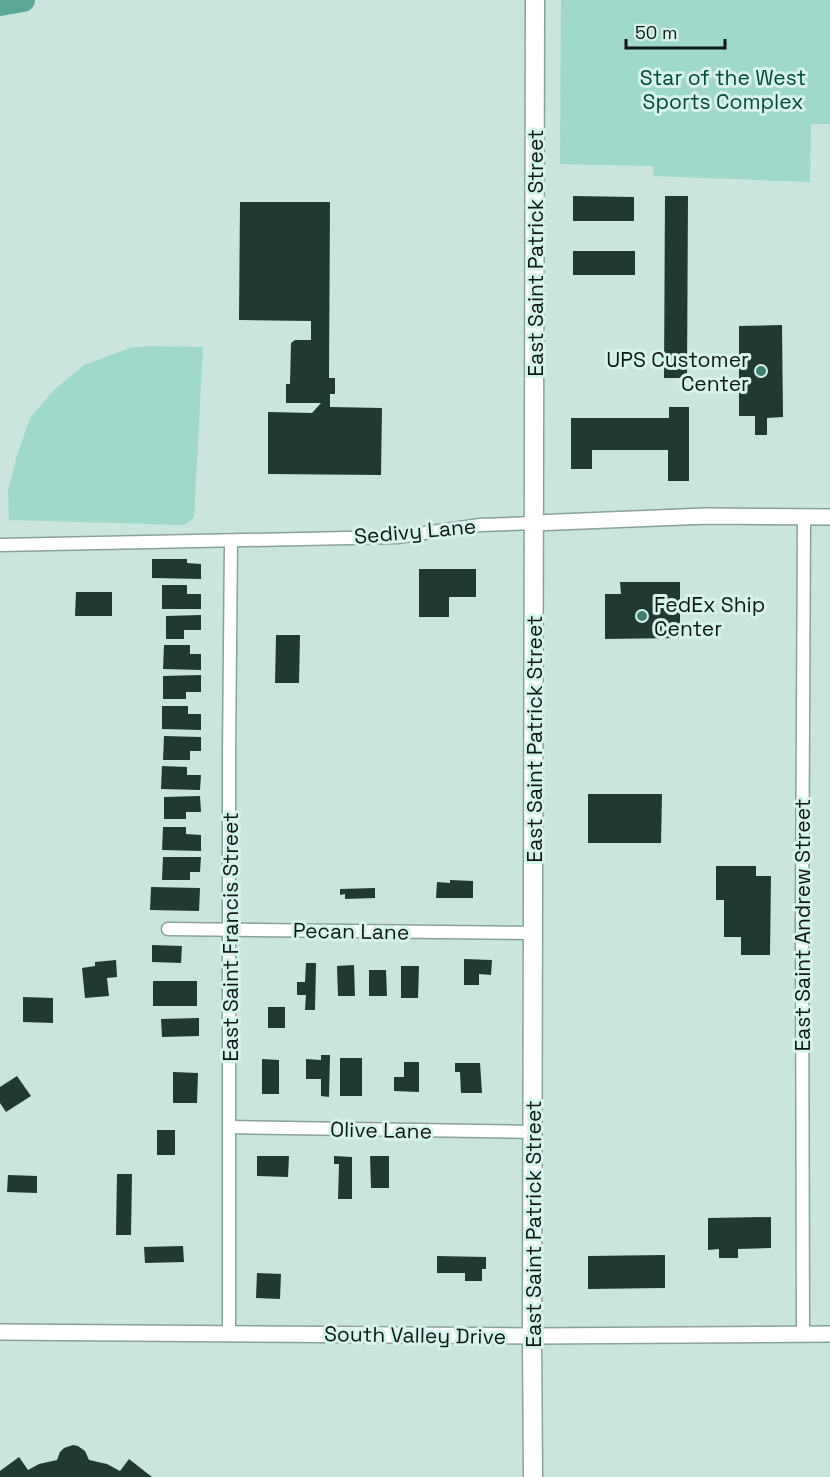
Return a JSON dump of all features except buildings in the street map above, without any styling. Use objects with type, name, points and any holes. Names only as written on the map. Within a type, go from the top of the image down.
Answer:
[{"type":"main road","name":"East Saint Patrick Street","points":[[533,1477],[535,0]]},
{"type":"street","name":"Sedivy Lane","points":[[0,545],[397,537],[480,525],[706,516],[830,516]]},
{"type":"street","name":"East Saint Andrew Street","points":[[803,1334],[804,516]]},
{"type":"street","name":"East Saint Francis Street","points":[[229,1333],[231,541]]},
{"type":"street","name":"Pecan Lane","points":[[168,929],[533,933]]},
{"type":"street","name":"Olive Lane","points":[[230,1127],[533,1132]]},
{"type":"street","name":"South Valley Drive","points":[[0,1332],[532,1336],[830,1334]]},
{"type":"green space","name":"Star of the West Sports Complex","points":[[561,0],[830,0],[830,124],[811,124],[810,182],[654,176],[653,166],[560,164]]},
{"type":"green space","points":[[203,347],[194,518],[184,525],[9,520],[8,491],[30,418],[54,390],[84,365],[130,348]]},
{"type":"waterway","points":[[0,4],[23,0]]},
{"type":"place","name":"UPS Customer Center","points":[[761,371]]},
{"type":"place","name":"FedEx Ship Center","points":[[642,616]]}]
